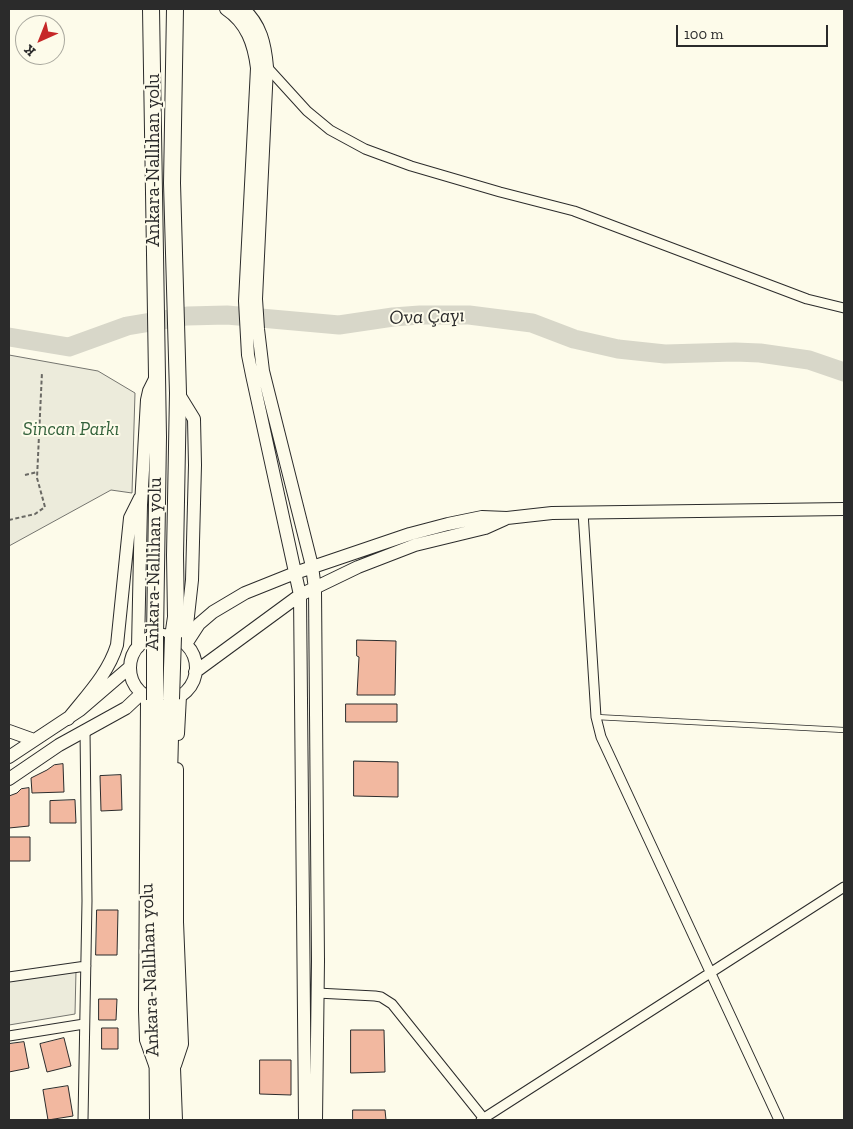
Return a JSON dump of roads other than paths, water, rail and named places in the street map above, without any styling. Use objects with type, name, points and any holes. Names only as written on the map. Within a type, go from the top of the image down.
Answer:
[{"type":"highway","name":"Ankara-Nallıhan yolu","points":[[151,9],[158,437],[154,636],[148,696],[166,1073],[174,1120]]},
{"type":"highway","name":"Ankara-Nallıhan yolu","points":[[158,1120],[166,1073],[168,964],[167,853],[175,698],[181,642],[176,617],[175,555],[178,393],[172,183],[175,9]]},
{"type":"highway","points":[[154,616],[160,623],[166,624],[173,621],[176,617]]},
{"type":"main road","points":[[226,9],[242,23],[255,49],[257,68],[244,302],[252,375],[300,595],[305,1120]]},
{"type":"main road","points":[[243,9],[263,36],[266,46],[267,67],[256,299],[258,329],[266,385],[312,566],[315,589],[318,993],[316,1120]]},
{"type":"main road","points":[[138,647],[142,496],[147,400],[157,372]]},
{"type":"main road","points":[[178,393],[194,420],[195,465],[192,580],[181,642]]},
{"type":"main road","points":[[68,719],[101,678],[113,658],[117,645],[130,518],[142,496]]},
{"type":"main road","points":[[181,642],[213,612],[245,593],[295,572],[448,524],[482,517],[507,518],[583,512],[738,512],[825,508],[844,510]]},
{"type":"main road","points":[[195,672],[300,595],[358,567],[415,545],[485,528],[507,518]]},
{"type":"main road","points":[[163,635],[174,637],[181,642],[190,649],[194,660],[195,672],[192,684],[175,698],[169,700],[148,696],[133,681],[130,667],[134,653],[146,639],[163,635]]},
{"type":"main road","points":[[9,757],[68,719],[92,701],[130,667]]},
{"type":"main road","points":[[9,779],[85,730],[148,696]]},
{"type":"main road","points":[[9,731],[34,740]]},
{"type":"street","points":[[267,67],[307,111],[330,130],[365,149],[500,192],[574,211],[808,299],[844,308]]},
{"type":"street","points":[[583,512],[596,717],[600,737],[779,1120]]},
{"type":"street","points":[[83,1120],[87,901],[85,730]]},
{"type":"street","points":[[318,993],[375,996],[392,1004],[483,1120],[844,887]]},
{"type":"street","points":[[9,977],[86,966]]},
{"type":"street","points":[[9,1036],[84,1024]]},
{"type":"lane","points":[[596,717],[844,730]]},
{"type":"waterway","name":"Ova Çayı","points":[[9,337],[69,347],[127,326],[187,316],[227,315],[339,325],[393,317],[469,315],[532,323],[574,339],[618,349],[665,354],[760,353],[809,360],[844,372]]},
{"type":"park label","name":"Sincan Parkı","points":[[71,430]]}]
